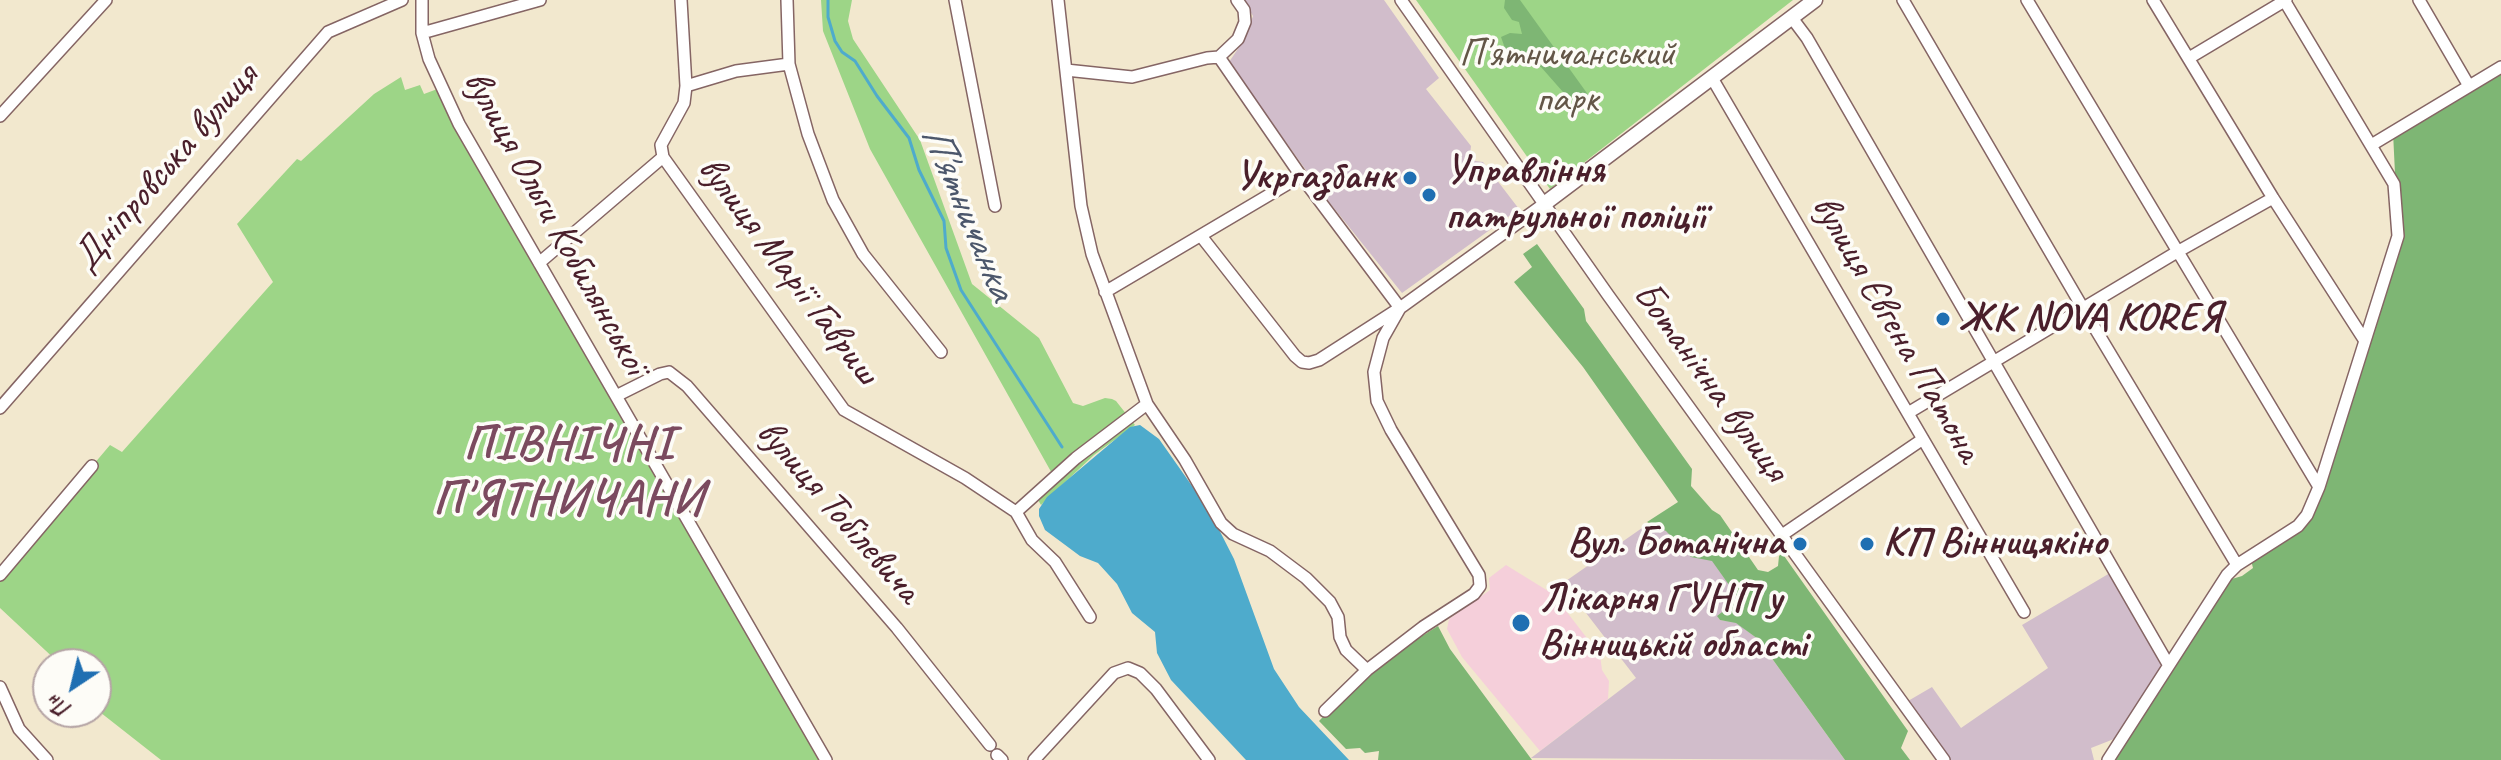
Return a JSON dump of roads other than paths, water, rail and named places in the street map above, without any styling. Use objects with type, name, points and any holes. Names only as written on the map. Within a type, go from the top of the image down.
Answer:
[{"type":"street","points":[[0,116],[106,0]]},
{"type":"street","name":"Дніпровська вулиця","points":[[0,408],[328,32],[402,0]]},
{"type":"street","name":"вулиця Ольги Кобилянської","points":[[422,0],[422,33],[438,84],[826,760]]},
{"type":"street","points":[[422,33],[540,0]]},
{"type":"street","name":"вулиця Марії Гавриш","points":[[681,0],[686,86],[684,103],[661,145],[663,157],[844,410],[965,478],[1016,512],[1032,540],[1055,562],[1090,617]]},
{"type":"street","points":[[787,0],[789,64],[808,134],[833,200],[863,254],[941,352]]},
{"type":"street","points":[[955,0],[995,206]]},
{"type":"street","points":[[1058,0],[1081,206],[1092,254],[1147,404],[1185,460],[1221,523],[1233,534],[1270,551],[1306,578],[1330,602],[1338,617],[1340,637],[1346,650],[1367,670]]},
{"type":"street","points":[[1066,70],[1132,77],[1219,57],[1238,39],[1245,22],[1244,10],[1237,0]]},
{"type":"street","name":"Ботанічна вулиця","points":[[1401,0],[1944,760]]},
{"type":"street","points":[[1201,236],[1302,362],[1319,360],[1400,308],[1544,204],[1815,0]]},
{"type":"street","points":[[1903,0],[2237,565]]},
{"type":"street","points":[[2027,0],[2319,487]]},
{"type":"street","points":[[2153,0],[2273,198],[2365,341]]},
{"type":"street","points":[[2108,760],[2227,575],[2237,565],[2298,526],[2315,502],[2398,236],[2394,184],[2285,0],[2189,58]]},
{"type":"street","points":[[2419,0],[2469,86]]},
{"type":"street","points":[[1792,18],[1807,38],[2168,664]]},
{"type":"street","points":[[1219,57],[1301,176],[1400,308]]},
{"type":"street","points":[[686,86],[736,71],[789,64]]},
{"type":"street","points":[[2373,144],[2501,67]]},
{"type":"street","name":"вулиця Євгена Патона","points":[[1712,78],[2024,612]]},
{"type":"street","points":[[539,263],[663,157]]},
{"type":"street","points":[[1105,292],[1301,176]]},
{"type":"street","points":[[1908,413],[2273,198]]},
{"type":"street","points":[[1325,711],[1367,670],[1423,627],[1474,594],[1480,586],[1479,575],[1391,430],[1377,401],[1374,372],[1383,338],[1400,308]]},
{"type":"street","name":"вулиця Тобілевича","points":[[616,396],[660,374],[669,372],[678,377],[897,628],[996,753]]},
{"type":"street","points":[[1016,512],[1076,458],[1147,404]]},
{"type":"street","points":[[1782,535],[1923,439]]},
{"type":"street","points":[[0,575],[92,466]]},
{"type":"street","points":[[1034,760],[1114,673],[1128,668],[1140,673],[1156,689],[1209,760]]},
{"type":"street","points":[[0,687],[19,729],[47,760]]},
{"type":"water","points":[[1140,425],[1159,439],[1209,510],[1234,559],[1274,669],[1299,707],[1349,760],[1246,760],[1171,680],[1157,653],[1155,632],[1132,613],[1117,584],[1098,563],[1080,556],[1045,530],[1039,509],[1047,497],[1130,427]]},
{"type":"waterway","name":"П'ятничанка","points":[[828,0],[828,17],[835,41],[842,52],[855,61],[909,138],[919,170],[944,221],[946,248],[961,290],[1062,447]]},
{"type":"place","name":"Укргазбанк","points":[[1410,178]]},
{"type":"place","name":"Управління патрульної поліції","points":[[1429,195]]},
{"type":"place","name":"ЖК NOVA KOREЯ","points":[[1943,319]]},
{"type":"place","name":"Вул. Ботанічна","points":[[1800,544]]},
{"type":"place","name":"КП Вінницякіно","points":[[1867,544]]},
{"type":"place","name":"Лікарня ГУНП у Вінницькій області","points":[[1521,623]]},
{"type":"district","name":"ПІВНІЧНІ П'ЯТНИЧАНИ","points":[[569,472]]},
{"type":"park label","name":"П'ятничанський парк","points":[[1567,78]]}]
